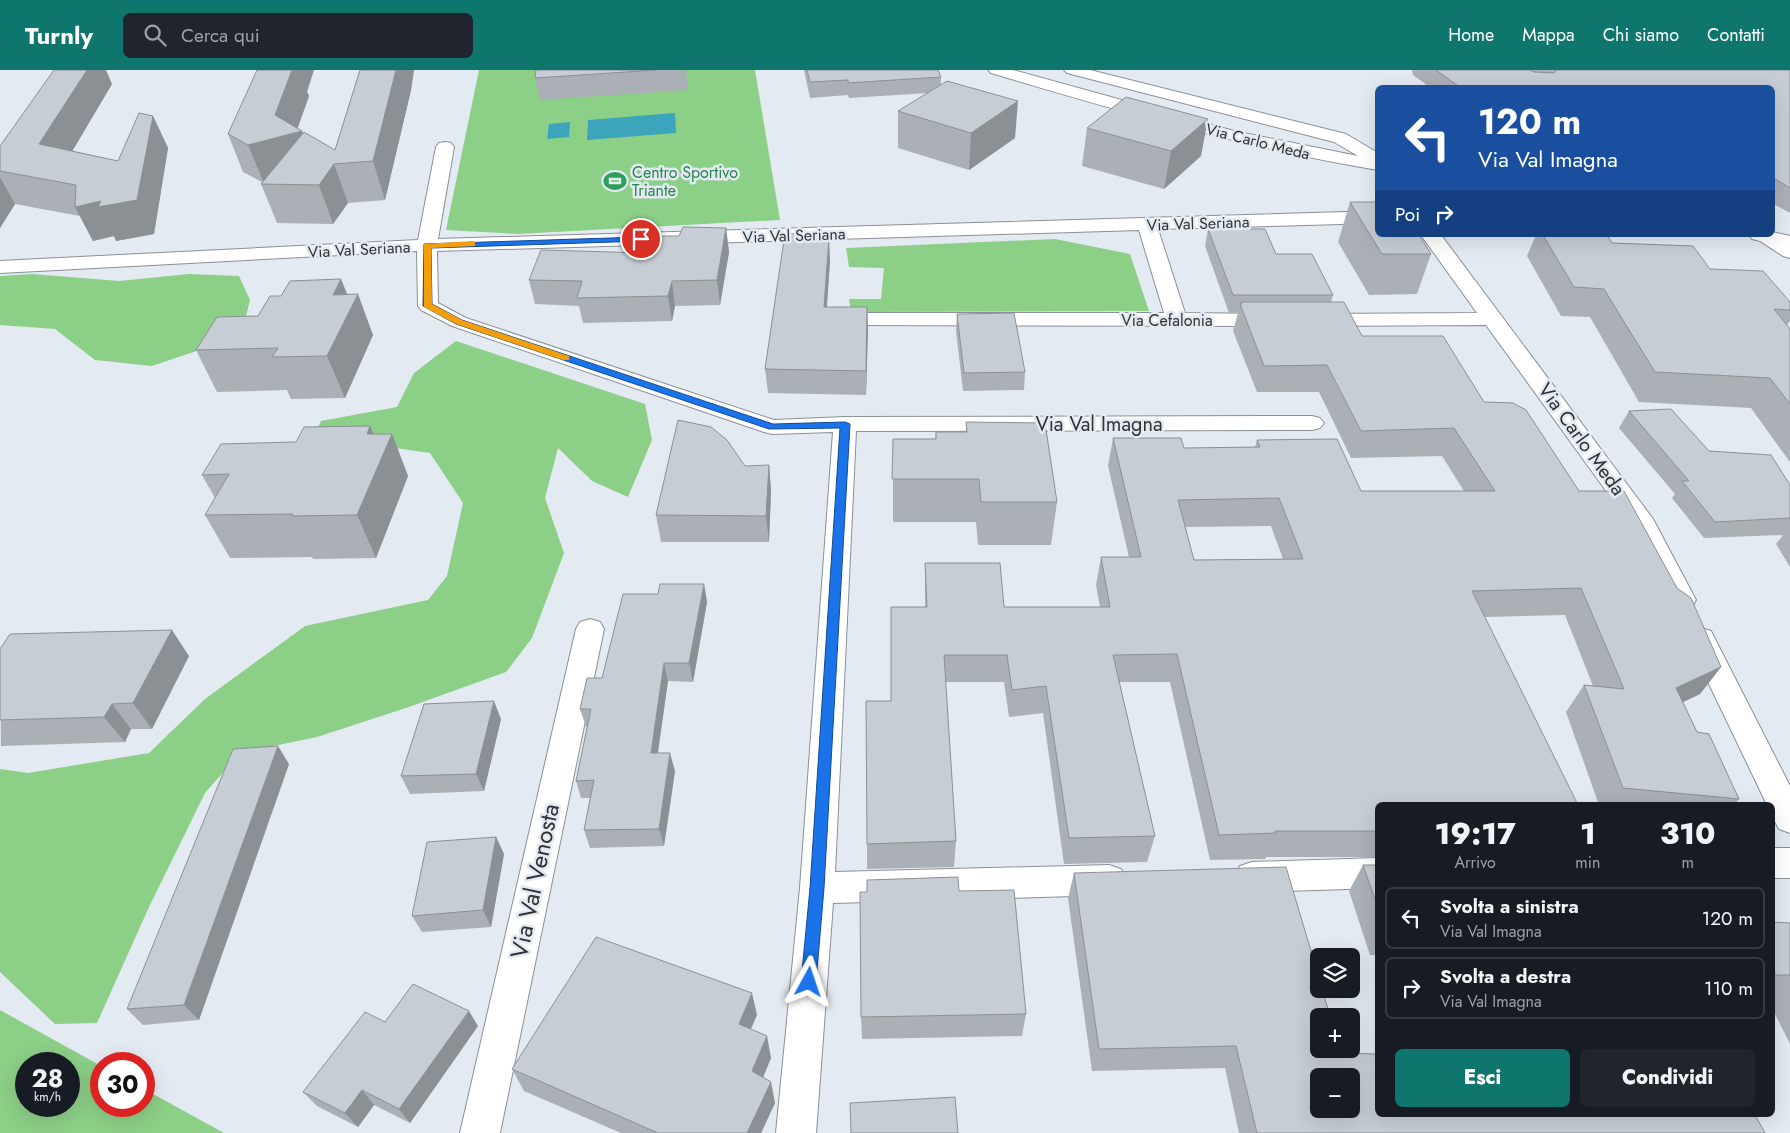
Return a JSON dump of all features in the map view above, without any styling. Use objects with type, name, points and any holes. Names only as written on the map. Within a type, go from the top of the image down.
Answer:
[{"type":"street","name":"Via Carlo Meda","points":[[996,70],[1098,100],[1248,139],[1329,158],[1375,165]]},
{"type":"street","name":"Via Carlo Meda","points":[[1072,70],[1340,138],[1375,159]]},
{"type":"street","points":[[427,245],[445,146]]},
{"type":"street","name":"Via Val Seriana","points":[[0,267],[427,245],[1375,217]]},
{"type":"street","points":[[1147,224],[1177,321]]},
{"type":"street","name":"Via Carlo Meda","points":[[1432,237],[1492,320],[1541,382],[1644,525],[1790,819]]},
{"type":"street","points":[[1766,237],[1790,252]]},
{"type":"street","points":[[1771,237],[1790,242]]},
{"type":"street","name":"Via Val Imagna","points":[[427,245],[428,306],[459,322],[772,427],[845,424],[1312,424]]},
{"type":"street","name":"Via Cefalonia","points":[[842,319],[1492,320]]},
{"type":"street","points":[[796,1133],[817,888],[845,424]]},
{"type":"street","name":"Via Val Venosta","points":[[480,1133],[590,629]]},
{"type":"street","points":[[1775,863],[1790,863]]},
{"type":"street","points":[[1220,878],[1375,873]]},
{"type":"street","points":[[817,888],[1142,880]]},
{"type":"green space","name":"Centro Sportivo Triante","points":[[479,70],[755,70],[780,220],[517,234],[446,230]]},
{"type":"green space","points":[[1055,239],[1130,254],[1149,311],[851,312],[849,299],[881,299],[884,268],[849,267],[846,248]]},
{"type":"green space","points":[[32,274],[119,281],[189,274],[239,276],[250,300],[241,336],[152,366],[95,360],[55,329],[0,325],[0,276]]},
{"type":"green space","points":[[456,341],[645,404],[652,440],[628,497],[592,481],[558,448],[545,498],[564,553],[532,638],[506,672],[406,708],[317,737],[240,753],[205,793],[149,907],[97,1023],[55,1024],[0,972],[0,769],[28,773],[149,753],[205,699],[305,626],[428,600],[447,576],[463,503],[430,453],[374,445],[311,442],[321,421],[397,407],[414,373]]},
{"type":"green space","points":[[0,1010],[76,1052],[15,1052],[15,1117],[80,1117],[80,1054],[90,1060],[90,1117],[155,1117],[155,1095],[224,1133],[0,1133]]},
{"type":"water","points":[[675,113],[676,133],[587,140],[588,120]]},
{"type":"water","points":[[570,122],[569,137],[547,139],[549,124]]},
{"type":"building","points":[[54,70],[87,70],[39,144],[118,161],[139,113],[153,116],[137,200],[98,207],[101,201],[75,207],[76,185],[0,171],[0,146]]},
{"type":"building","points":[[257,70],[292,70],[275,115],[302,131],[248,145],[228,134]]},
{"type":"building","points":[[360,70],[396,70],[373,161],[334,164],[319,185],[261,184],[304,132],[335,150]]},
{"type":"building","points":[[536,70],[656,70],[535,78]]},
{"type":"building","points":[[807,70],[938,70],[941,77],[848,83],[848,80],[810,82]]},
{"type":"building","points":[[1436,70],[1530,70],[1554,73],[1555,70],[1789,70],[1790,188],[1775,179],[1775,85],[1457,85]]},
{"type":"building","points":[[947,81],[1018,101],[971,133],[898,111]]},
{"type":"building","points":[[1126,97],[1208,119],[1171,151],[1087,128]]},
{"type":"building","points":[[1350,202],[1375,202],[1375,237],[1420,237],[1431,254],[1382,254]]},
{"type":"building","points":[[683,227],[726,228],[717,280],[672,281],[668,296],[577,298],[582,281],[529,280],[541,250],[647,253],[652,236],[679,236]]},
{"type":"building","points":[[1208,229],[1265,229],[1276,254],[1312,254],[1333,295],[1233,295]]},
{"type":"building","points":[[785,233],[829,237],[824,307],[867,307],[866,371],[765,369]]},
{"type":"building","points":[[1544,237],[1608,237],[1612,243],[1693,246],[1710,269],[1763,271],[1790,302],[1790,310],[1774,309],[1790,329],[1790,404],[1770,378],[1655,372],[1604,289],[1574,287]]},
{"type":"building","points":[[341,279],[333,295],[358,294],[327,356],[272,357],[278,348],[196,350],[217,317],[258,316],[270,296],[281,296],[290,281]]},
{"type":"building","points":[[1241,302],[1344,302],[1362,336],[1443,336],[1484,402],[1513,403],[1526,410],[1579,491],[1624,491],[1677,588],[1691,598],[1721,667],[1676,688],[1697,732],[1709,734],[1739,799],[1623,788],[1584,685],[1624,689],[1581,588],[1472,591],[1577,802],[1375,802],[1375,831],[1275,831],[1276,833],[1219,835],[1177,654],[1113,655],[1155,836],[1069,838],[1046,686],[1012,690],[1007,655],[944,655],[956,841],[867,844],[866,701],[891,701],[891,607],[927,607],[925,563],[1000,563],[1004,607],[1110,607],[1101,557],[1141,557],[1113,438],[1181,438],[1184,448],[1260,447],[1257,440],[1337,439],[1361,491],[1495,491],[1454,428],[1361,431],[1327,365],[1264,366],[1240,304],[1242,304]],"holes":[[[1279,498],[1303,559],[1194,560],[1178,500]]]},
{"type":"building","points":[[1014,313],[1025,372],[964,373],[957,314]]},
{"type":"building","points":[[1671,409],[1709,451],[1771,455],[1790,485],[1790,518],[1715,522],[1682,481],[1689,481],[1629,411]]},
{"type":"building","points":[[678,420],[711,427],[727,440],[745,466],[769,465],[766,516],[656,515]]},
{"type":"building","points":[[966,422],[1045,423],[1057,502],[981,502],[979,479],[892,479],[893,439],[936,439],[936,432],[967,432]]},
{"type":"building","points":[[370,426],[367,434],[392,434],[357,515],[205,515],[229,474],[202,475],[221,444],[296,442],[304,427]]},
{"type":"building","points":[[660,584],[704,584],[689,663],[664,663],[651,753],[670,753],[659,829],[584,830],[594,780],[576,781],[591,709],[580,709],[587,678],[602,678],[623,594],[658,594]]},
{"type":"building","points":[[172,630],[133,703],[112,704],[104,717],[0,720],[0,649],[10,634]]},
{"type":"building","points":[[494,701],[476,774],[401,776],[424,704]]},
{"type":"building","points":[[278,746],[184,1005],[127,1009],[233,749]]},
{"type":"building","points":[[496,837],[483,910],[412,916],[427,842]]},
{"type":"building","points":[[1363,865],[1375,865],[1375,899]]},
{"type":"building","points":[[1286,867],[1310,948],[1310,998],[1325,998],[1328,1008],[1310,1008],[1310,1058],[1360,1058],[1360,1054],[1375,1054],[1375,1117],[1756,1117],[1765,1133],[1257,1133],[1236,1046],[1099,1049],[1074,873]]},
{"type":"building","points":[[958,877],[959,891],[1014,890],[1026,1014],[861,1017],[860,892],[867,892],[867,880]]},
{"type":"building","points":[[1775,922],[1790,923],[1790,975],[1776,975]]},
{"type":"building","points":[[596,937],[752,993],[739,1024],[767,1036],[752,1071],[771,1082],[747,1133],[658,1133],[512,1069]]},
{"type":"building","points":[[413,984],[469,1011],[399,1109],[362,1090],[345,1113],[303,1092],[365,1012],[385,1022]]},
{"type":"building","points":[[955,1097],[958,1133],[851,1133],[850,1103]]},
{"type":"slow traffic","points":[[473,244],[427,245],[428,306],[459,322],[566,358]]},
{"type":"place","name":"Centro Sportivo Triante","points":[[615,181]]},
{"type":"route","points":[[641,239],[427,245],[428,306],[459,322],[772,427],[845,424],[817,888],[809,982]]}]
